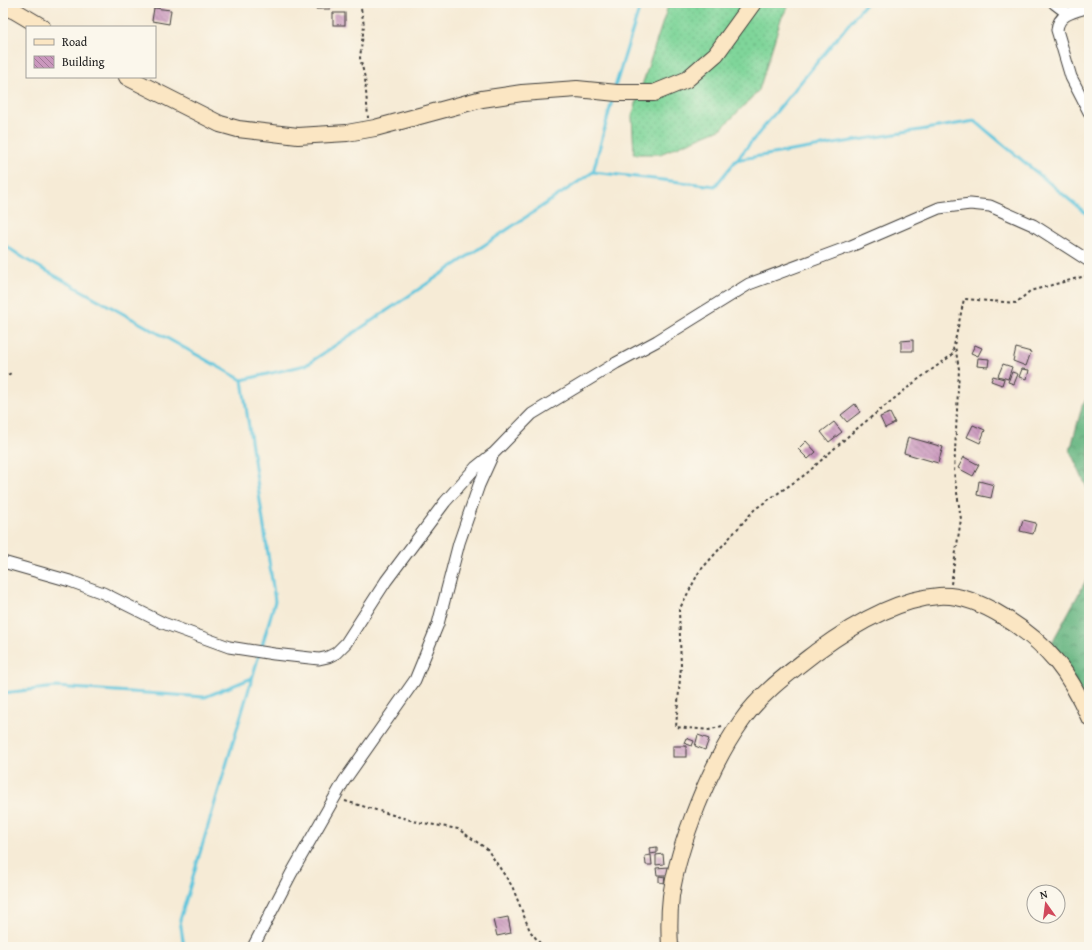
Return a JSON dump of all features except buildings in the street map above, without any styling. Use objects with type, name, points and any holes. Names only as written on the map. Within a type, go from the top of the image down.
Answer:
[{"type":"street","points":[[129,78],[220,124],[238,129],[298,136],[346,133],[369,129],[482,99],[515,94],[577,89],[613,93],[654,93],[686,80],[716,54],[753,3]]},
{"type":"street","points":[[1054,3],[1067,13]]},
{"type":"street","points":[[3,6],[15,11],[40,26]]},
{"type":"street","points":[[1089,7],[1067,13],[1057,27],[1071,76],[1089,112]]},
{"type":"street","points":[[3,562],[70,581],[103,593],[162,623],[229,647],[274,654],[319,658],[328,657],[336,653],[346,643],[386,581],[445,502],[476,467],[493,454],[532,414],[616,363],[657,341],[749,284],[851,246],[939,208],[970,204],[990,206],[1033,225],[1089,261]]},
{"type":"street","points":[[253,947],[290,874],[334,798],[373,739],[415,680],[438,624],[459,543],[471,506],[493,454]]},
{"type":"street","points":[[670,947],[671,896],[679,860],[692,821],[721,752],[753,706],[779,682],[834,638],[862,622],[884,611],[914,601],[939,596],[961,598],[981,605],[1010,621],[1054,659],[1070,680],[1089,717]]},
{"type":"path","points":[[360,3],[364,25],[360,58],[365,78],[369,129]]},
{"type":"path","points":[[741,722],[709,730],[676,727],[681,666],[679,610],[699,572],[755,509],[806,474],[854,431],[916,381],[952,355],[964,299],[1016,303],[1030,291],[1089,275]]},
{"type":"path","points":[[949,597],[961,519],[954,472],[959,369],[955,344]]},
{"type":"path","points":[[3,378],[12,372]]},
{"type":"path","points":[[334,798],[416,822],[458,829],[487,849],[512,886],[530,930],[543,947]]},
{"type":"green space","points":[[669,3],[790,3],[781,19],[759,90],[722,128],[660,154],[634,154],[632,116]]},
{"type":"green space","points":[[1089,397],[1089,492],[1070,451],[1083,403]]},
{"type":"green space","points":[[1089,575],[1089,706],[1050,646]]},
{"type":"waterway","points":[[615,87],[641,3]]},
{"type":"waterway","points":[[3,244],[25,259],[242,380],[306,365],[593,172],[715,186],[866,3]]},
{"type":"waterway","points":[[593,172],[613,97]]},
{"type":"waterway","points":[[735,160],[975,121],[1089,216]]},
{"type":"waterway","points":[[242,380],[275,601],[261,649]]},
{"type":"waterway","points":[[184,947],[180,920],[259,655]]},
{"type":"waterway","points":[[3,693],[56,687],[205,697],[252,678]]}]
